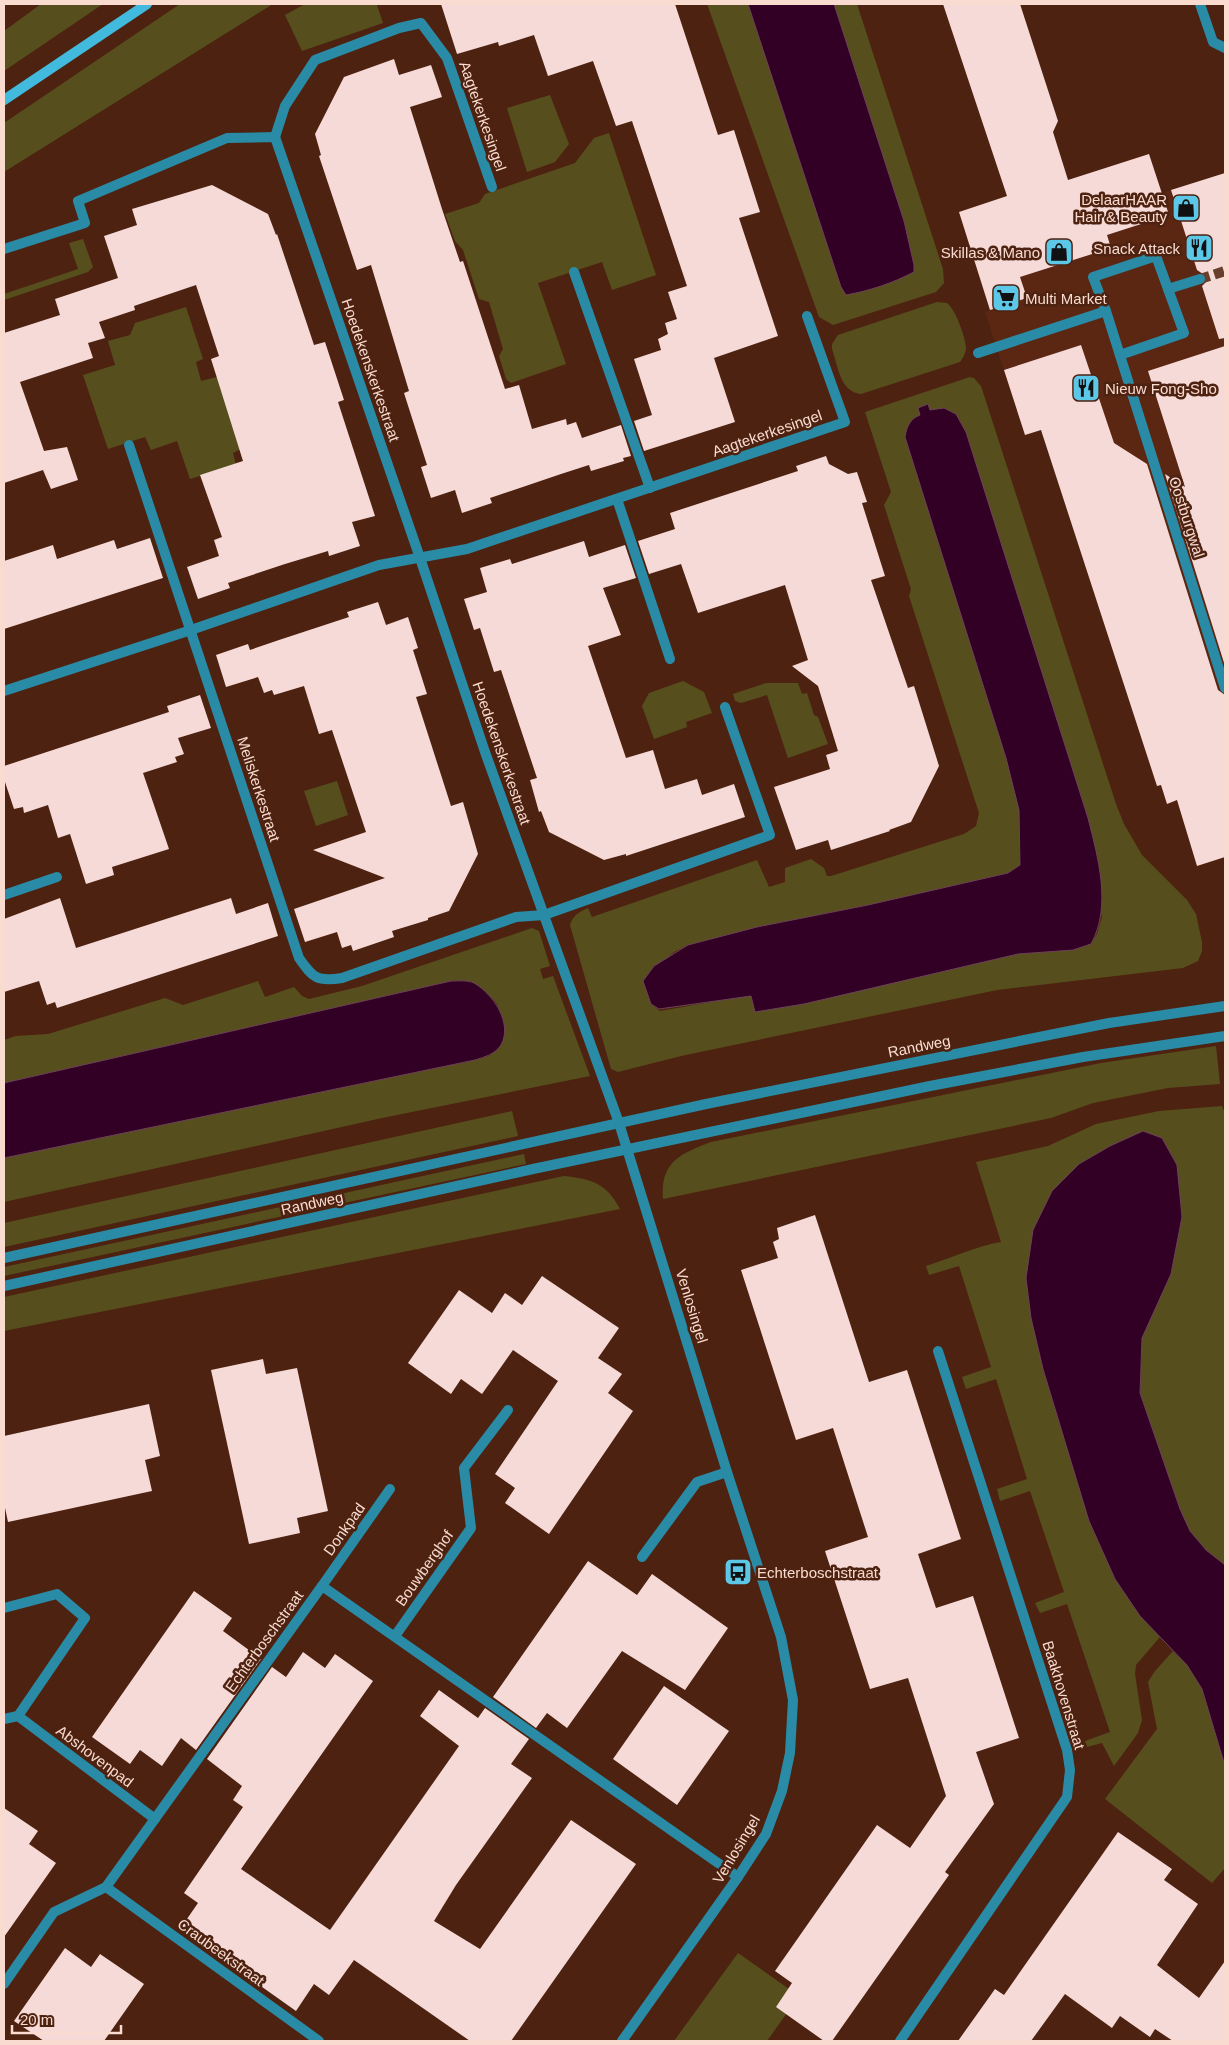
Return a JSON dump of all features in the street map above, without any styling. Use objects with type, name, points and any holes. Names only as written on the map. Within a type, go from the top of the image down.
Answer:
[{"type":"main road","points":[[4,100],[147,4]]},
{"type":"street","points":[[1200,4],[1213,42],[1225,48]]},
{"type":"street","name":"Aagtekerkesingel","points":[[275,137],[285,106],[315,60],[399,28],[421,23],[447,58],[492,187]]},
{"type":"street","points":[[4,248],[85,223],[78,201],[227,138],[275,137]]},
{"type":"street","name":"Hoedekenskerkestraat","points":[[275,137],[420,558],[484,752],[619,1123]]},
{"type":"street","name":"Oostburgwal","points":[[1120,355],[1184,333],[1156,256],[1093,278],[1120,355],[1225,688]]},
{"type":"street","points":[[574,272],[650,488]]},
{"type":"street","points":[[1168,289],[1200,279]]},
{"type":"street","points":[[978,353],[1106,312]]},
{"type":"street","name":"Aagtekerkesingel","points":[[420,558],[467,549],[845,422],[807,316]]},
{"type":"street","name":"Meliskerkestraat","points":[[129,445],[299,958],[312,976],[326,980],[342,978],[516,917],[544,915]]},
{"type":"street","points":[[617,499],[670,659]]},
{"type":"street","points":[[4,691],[191,630],[379,565],[420,558]]},
{"type":"street","points":[[544,915],[770,835],[725,707]]},
{"type":"street","points":[[4,895],[57,877]]},
{"type":"street","name":"Randweg","points":[[4,1258],[619,1123],[1109,1023],[1225,1006]]},
{"type":"street","name":"Randweg","points":[[4,1286],[628,1149],[930,1086],[1083,1057],[1225,1036]]},
{"type":"street","points":[[619,1123],[628,1149]]},
{"type":"street","name":"Venlosingel","points":[[622,2041],[738,1877],[766,1834],[782,1791],[790,1754],[793,1700],[781,1637],[727,1472],[628,1149]]},
{"type":"street","name":"Baakhovenstraat","points":[[900,2041],[1067,1798],[1070,1770],[1067,1750],[938,1351]]},
{"type":"street","name":"Bouwberghof","points":[[394,1636],[471,1528],[464,1468],[508,1410]]},
{"type":"street","points":[[642,1557],[697,1482],[727,1472]]},
{"type":"street","name":"Donkpad","points":[[322,1586],[390,1489]]},
{"type":"street","name":"Echterboschstraat","points":[[4,1984],[54,1912],[106,1888],[322,1586],[738,1877]]},
{"type":"street","points":[[4,1608],[57,1594],[85,1618],[18,1716],[4,1719]]},
{"type":"street","name":"Abshovenpad","points":[[18,1716],[155,1819]]},
{"type":"street","name":"Craubeekstraat","points":[[106,1888],[319,2041]]},
{"type":"shaded area","points":[[41,4],[103,4],[4,71],[4,31]]},
{"type":"shaded area","points":[[180,4],[273,4],[4,172],[4,123]]},
{"type":"shaded area","points":[[305,4],[381,4],[377,5],[383,23],[302,51],[285,15]]},
{"type":"shaded area","points":[[707,4],[748,4],[841,287],[846,295],[914,272],[904,221],[834,4],[857,4],[943,269],[944,283],[936,292],[833,325],[819,317]]},
{"type":"shaded area","points":[[748,4],[834,4],[904,221],[914,272],[872,289],[846,295],[841,287]]},
{"type":"shaded area","points":[[550,95],[569,144],[555,162],[527,172],[507,108]]},
{"type":"shaded area","points":[[609,133],[656,275],[612,290],[602,262],[538,283],[566,364],[511,383],[506,379],[499,356],[503,349],[489,302],[479,299],[463,250],[455,241],[445,214],[479,203],[485,194],[575,163],[594,138]]},
{"type":"shaded area","points":[[1149,154],[1162,193],[1225,173],[1225,720],[1212,724],[1046,428],[1025,435],[985,312],[990,310],[959,212]]},
{"type":"shaded area","points":[[83,239],[93,267],[88,272],[4,300],[4,294],[78,269],[69,243]]},
{"type":"shaded area","points":[[937,302],[947,303],[954,311],[960,324],[966,347],[960,362],[861,394],[848,389],[838,370],[832,349],[832,344],[838,335]]},
{"type":"shaded area","points":[[186,307],[203,359],[196,362],[201,381],[217,377],[241,449],[233,453],[236,465],[190,479],[177,441],[151,450],[145,437],[108,449],[83,375],[115,365],[108,341],[130,335],[135,323]]},
{"type":"shaded area","points":[[970,377],[974,378],[981,386],[1116,804],[1124,824],[1142,855],[1187,900],[1196,914],[1202,951],[1198,961],[1183,968],[997,990],[681,1056],[618,1072],[611,1069],[570,925],[579,912],[588,908],[592,917],[757,860],[769,887],[785,882],[785,868],[811,859],[824,868],[827,876],[831,876],[964,834],[976,826],[979,813],[909,596],[911,589],[884,505],[891,492],[865,412]],"holes":[[[919,408],[930,410],[944,408],[1102,917],[1097,934],[1091,944],[1073,950],[1018,954],[756,1012],[751,995],[660,1011],[651,1004],[643,981],[674,952],[688,945],[757,927],[868,905],[1008,873],[1020,866],[1021,829],[1019,806],[1006,758],[905,437],[920,415]]]},
{"type":"shaded area","points":[[928,404],[930,410],[944,408],[956,414],[966,432],[1088,818],[1099,865],[1102,898],[1101,914],[1091,944],[1073,950],[1018,954],[804,1004],[755,1012],[751,996],[659,1009],[651,1004],[643,981],[654,966],[688,945],[757,927],[868,905],[1008,873],[1020,865],[1019,810],[1006,758],[905,437],[910,423],[920,415],[918,408]]},
{"type":"shaded area","points":[[683,681],[704,692],[712,713],[686,722],[687,727],[654,739],[642,706],[649,693]]},
{"type":"shaded area","points":[[766,683],[798,683],[802,694],[807,693],[814,715],[818,717],[828,744],[788,758],[767,695],[741,703],[735,701],[733,694]]},
{"type":"shaded area","points":[[337,781],[348,815],[316,826],[304,791]]},
{"type":"shaded area","points":[[532,928],[539,931],[550,966],[540,969],[543,979],[553,976],[590,1076],[382,1118],[4,1202],[4,1158],[475,1060],[489,1056],[500,1046],[501,1017],[494,1000],[478,990],[451,981],[4,1083],[4,1040],[16,1036],[48,1034],[165,998],[183,1005],[258,981],[265,997],[294,987],[302,996],[309,999],[362,986]]},
{"type":"shaded area","points":[[451,981],[474,983],[488,994],[499,1010],[505,1028],[504,1036],[499,1048],[490,1055],[475,1060],[4,1158],[4,1083]]},
{"type":"shaded area","points":[[1216,1046],[1220,1084],[1168,1088],[1093,1103],[1051,1118],[663,1199],[665,1176],[674,1161],[690,1151],[711,1142],[1101,1063]]},
{"type":"shaded area","points":[[1222,1106],[1225,1113],[1225,1565],[1206,1550],[1190,1531],[1180,1509],[1140,1393],[1142,1338],[1171,1274],[1127,1138],[1079,1164],[1043,1369],[1089,1521],[1115,1579],[1140,1616],[1160,1637],[1136,1665],[1135,1674],[1142,1720],[1138,1733],[1114,1766],[1102,1743],[1087,1747],[1085,1741],[1110,1732],[1067,1604],[1040,1613],[1035,1603],[1064,1592],[1030,1491],[1000,1501],[997,1489],[1027,1479],[996,1379],[966,1389],[962,1377],[991,1367],[959,1266],[929,1275],[926,1266],[973,1249],[1001,1242],[976,1162],[1048,1146],[1096,1124],[1159,1111]]},
{"type":"shaded area","points":[[512,1111],[518,1136],[4,1247],[4,1223]]},
{"type":"shaded area","points":[[1143,1131],[1162,1138],[1177,1165],[1182,1217],[1171,1274],[1142,1338],[1140,1393],[1180,1509],[1190,1531],[1206,1550],[1225,1565],[1225,1766],[1202,1689],[1187,1665],[1140,1616],[1115,1579],[1089,1521],[1043,1369],[1031,1318],[1026,1278],[1033,1230],[1052,1191],[1079,1164],[1110,1146]]},
{"type":"shaded area","points":[[524,1154],[526,1164],[4,1276],[4,1267]]},
{"type":"shaded area","points":[[564,1176],[590,1181],[604,1188],[620,1209],[4,1331],[4,1297]]},
{"type":"shaded area","points":[[1173,1651],[1187,1665],[1202,1689],[1225,1766],[1225,1868],[1212,1883],[1105,1799],[1157,1729],[1148,1682]]},
{"type":"shaded area","points":[[738,1953],[799,1996],[767,2041],[674,2041]]},
{"type":"building","points":[[441,4],[675,4],[718,135],[734,130],[760,212],[739,218],[778,336],[714,358],[735,422],[644,451],[634,421],[652,415],[634,359],[661,350],[658,339],[668,334],[665,323],[677,319],[668,292],[687,286],[632,121],[616,126],[593,61],[548,76],[534,35],[499,46],[498,42],[457,54]]},
{"type":"building","points":[[943,4],[1020,4],[1058,121],[1053,132],[1068,180],[1149,154],[1169,215],[1107,235],[1111,248],[1020,277],[1027,298],[990,310],[959,212],[1007,196]]},
{"type":"building","points":[[394,59],[399,75],[431,65],[442,97],[410,107],[442,209],[460,262],[463,261],[505,389],[519,385],[532,429],[566,419],[567,425],[576,422],[582,438],[621,425],[631,456],[623,458],[624,461],[591,471],[589,465],[490,498],[492,503],[462,513],[455,490],[431,498],[421,467],[427,465],[404,393],[409,391],[371,265],[357,270],[319,156],[321,155],[315,134],[344,77]]},
{"type":"building","points":[[1225,173],[1225,338],[1219,339],[1202,286],[1207,281],[1206,276],[1197,270],[1171,190]]},
{"type":"building","points":[[212,185],[268,214],[277,234],[314,345],[325,342],[344,400],[338,402],[375,516],[352,522],[360,546],[329,556],[328,551],[285,564],[228,583],[230,588],[198,599],[187,567],[219,556],[214,540],[222,537],[200,475],[243,461],[211,359],[219,356],[196,285],[134,306],[135,310],[99,322],[105,338],[88,343],[93,358],[20,382],[44,451],[67,447],[78,480],[51,489],[43,470],[4,483],[4,333],[60,315],[55,299],[118,278],[104,236],[137,225],[132,209]]},
{"type":"building","points":[[1081,345],[1114,443],[1147,464],[1218,690],[1225,695],[1225,857],[1197,866],[1177,800],[1167,804],[1161,785],[1157,786],[1041,430],[1025,435],[1004,370]]},
{"type":"building","points":[[1225,346],[1225,666],[1165,474],[1185,487],[1148,371]]},
{"type":"building","points":[[826,456],[829,464],[848,474],[857,472],[867,502],[862,503],[885,576],[871,580],[908,688],[914,686],[939,766],[911,822],[890,831],[831,850],[828,840],[796,850],[774,787],[830,769],[826,755],[838,751],[818,686],[792,666],[808,660],[785,585],[698,613],[681,564],[649,574],[638,541],[675,529],[670,513],[798,471],[796,466]]},
{"type":"building","points":[[150,538],[163,578],[4,629],[4,561],[53,545],[57,559],[114,540],[117,549]]},
{"type":"building","points":[[584,541],[589,557],[625,545],[636,578],[603,588],[621,635],[588,646],[626,758],[653,750],[665,789],[697,779],[702,795],[734,784],[745,817],[626,856],[626,854],[604,860],[549,832],[541,811],[539,812],[530,780],[537,778],[501,670],[494,672],[480,628],[474,630],[464,599],[487,592],[480,568],[510,559],[512,564]]},
{"type":"building","points":[[378,602],[386,625],[408,617],[418,648],[413,650],[427,694],[416,697],[451,806],[463,802],[478,854],[449,911],[428,918],[428,920],[392,931],[394,937],[353,951],[351,945],[342,948],[337,932],[305,942],[294,909],[385,878],[313,850],[366,832],[332,730],[319,734],[304,686],[274,695],[272,690],[264,693],[258,677],[226,687],[216,655],[248,644],[250,650],[349,617],[347,612]]},
{"type":"building","points":[[200,695],[211,728],[178,738],[184,754],[175,757],[177,762],[143,773],[169,849],[112,867],[114,875],[86,884],[70,834],[58,838],[48,805],[24,813],[23,807],[14,809],[4,779],[4,766],[169,712],[167,706]]},
{"type":"building","points":[[60,898],[76,948],[231,898],[236,914],[268,903],[278,936],[57,1008],[55,1002],[47,1005],[39,981],[4,992],[4,919]]},
{"type":"building","points":[[815,1215],[869,1382],[907,1370],[961,1539],[918,1554],[936,1608],[973,1596],[1019,1738],[976,1752],[994,1804],[945,1872],[949,1875],[832,2041],[824,2041],[776,2007],[792,1983],[775,1971],[877,1825],[910,1848],[946,1796],[908,1678],[870,1689],[825,1551],[868,1537],[833,1428],[796,1440],[741,1270],[778,1258],[773,1242],[779,1239],[777,1228]]},
{"type":"building","points":[[542,1276],[619,1328],[598,1358],[622,1374],[608,1393],[633,1411],[549,1534],[505,1503],[515,1488],[495,1474],[558,1381],[513,1350],[482,1394],[461,1379],[451,1394],[408,1363],[459,1290],[492,1313],[505,1293],[522,1305]]},
{"type":"building","points":[[263,1359],[266,1374],[297,1368],[328,1511],[297,1518],[300,1533],[249,1544],[211,1370]]},
{"type":"building","points":[[149,1404],[160,1456],[145,1460],[152,1491],[8,1522],[4,1503],[4,1436]]},
{"type":"building","points":[[588,1561],[637,1595],[652,1574],[728,1628],[685,1690],[622,1651],[567,1728],[547,1713],[536,1728],[493,1697]]},
{"type":"building","points":[[194,1591],[232,1618],[223,1631],[261,1659],[196,1750],[181,1738],[162,1766],[140,1750],[130,1764],[92,1737]]},
{"type":"building","points":[[303,1652],[325,1668],[335,1654],[373,1681],[241,1869],[330,1930],[459,1746],[420,1716],[439,1690],[478,1718],[485,1708],[529,1739],[511,1764],[532,1778],[456,1885],[434,1921],[480,1949],[571,1820],[636,1864],[511,2041],[470,2041],[354,1960],[329,1995],[314,1984],[296,2011],[180,1929],[198,1903],[184,1893],[243,1807],[233,1800],[242,1786],[207,1759],[272,1667],[286,1677]]},
{"type":"building","points":[[664,1686],[729,1731],[677,1805],[613,1759]]},
{"type":"building","points":[[4,1808],[38,1831],[29,1844],[56,1863],[4,1937]]},
{"type":"building","points":[[1118,1832],[1172,1869],[1164,1880],[1198,1904],[1157,1965],[1199,1998],[1225,1961],[1225,2041],[1173,2041],[1155,2029],[1150,2037],[1120,2016],[1112,2028],[1065,1994],[1031,2041],[958,2041],[995,1989],[1004,1995]]},
{"type":"building","points":[[65,1948],[91,1967],[100,1954],[144,1984],[104,2041],[44,2041],[14,2021]]},
{"type":"tunnel","points":[[1200,279],[1225,271]]},
{"type":"place","name":"DelaarHAAR Hair & Beauty","points":[[1186,208]]},
{"type":"place","name":"Snack Attack","points":[[1199,248]]},
{"type":"place","name":"Skillas & Mano","points":[[1059,252]]},
{"type":"place","name":"Multi Market","points":[[1006,298]]},
{"type":"place","name":"Nieuw Fong-Sho","points":[[1086,388]]},
{"type":"place","name":"Echterboschstraat","points":[[738,1572]]}]
